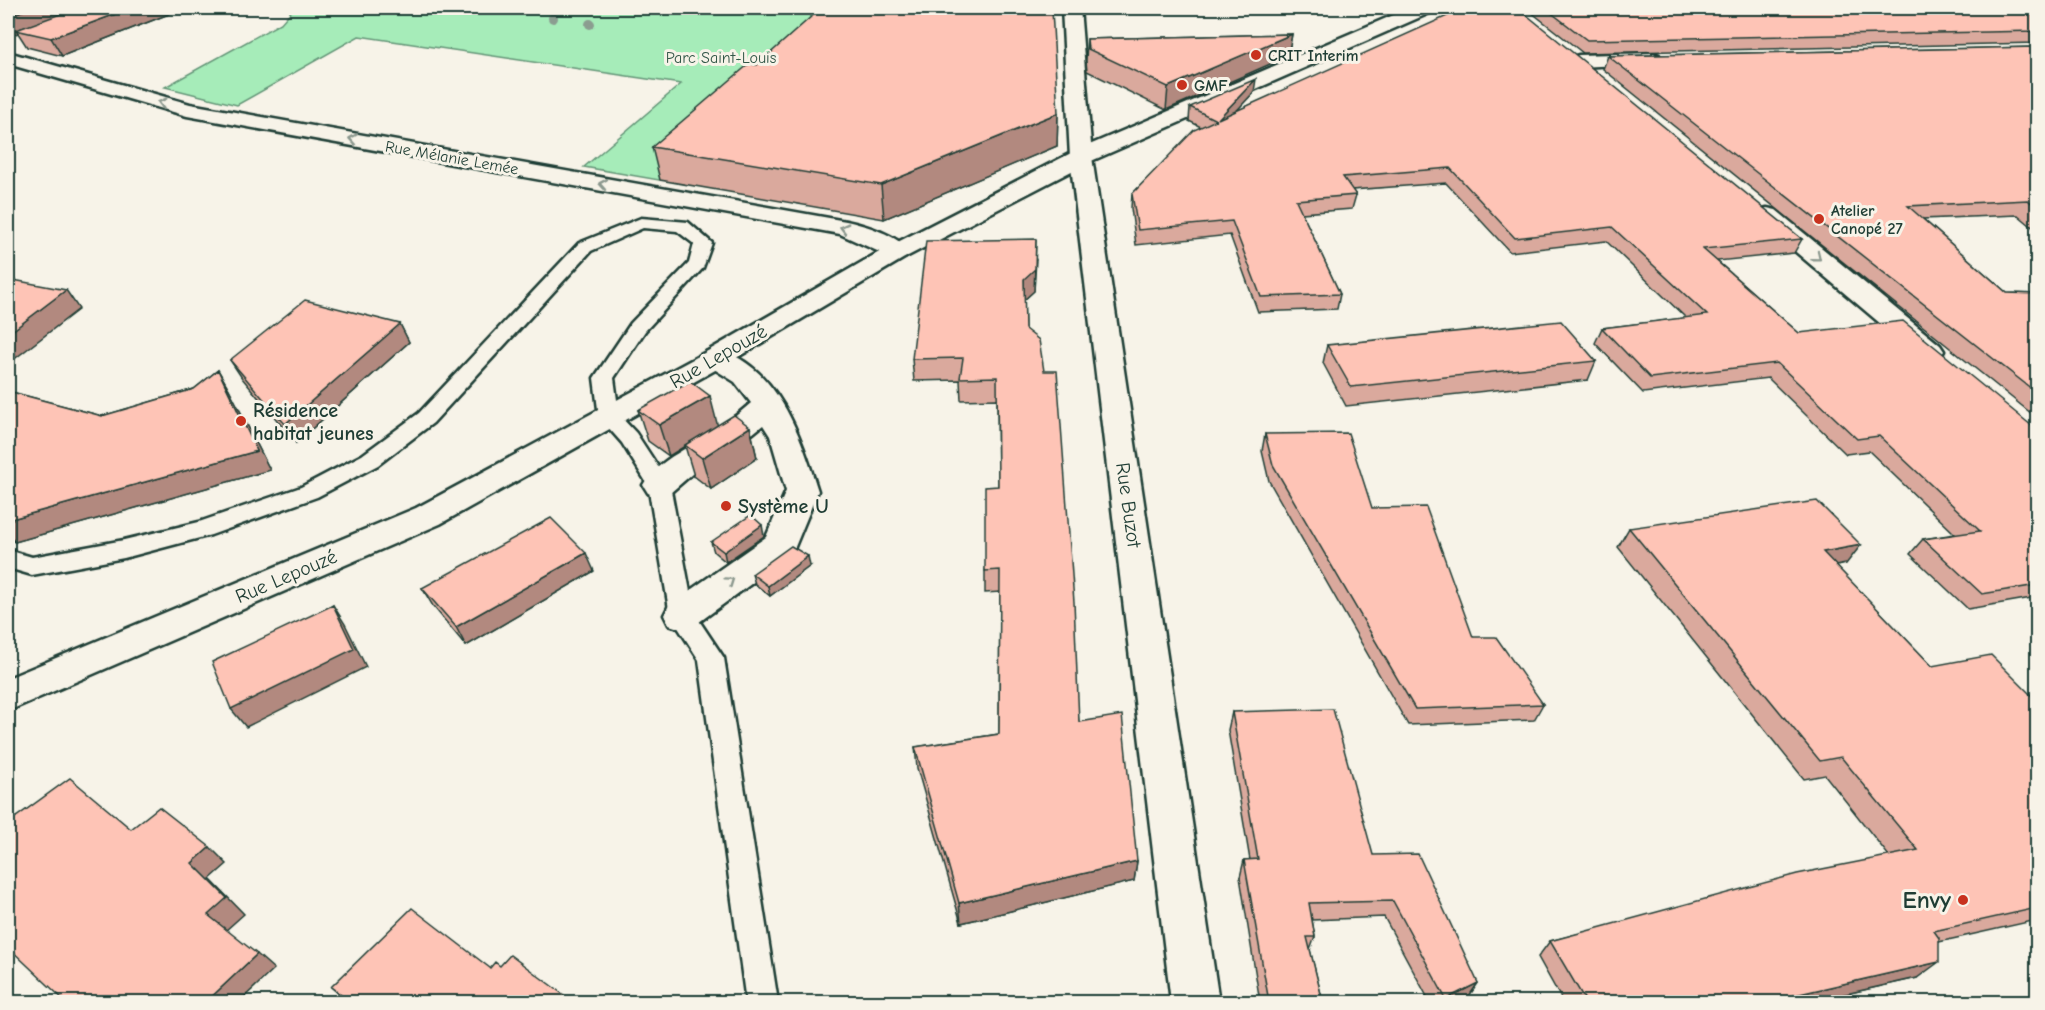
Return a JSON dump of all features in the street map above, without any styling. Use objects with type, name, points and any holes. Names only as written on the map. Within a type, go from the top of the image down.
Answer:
[{"type":"street","name":"Rue Buzot","points":[[1071,8],[1081,157],[1195,1002]]},
{"type":"street","name":"Rue Lepouzé","points":[[8,695],[428,516],[716,358],[897,252],[1081,157],[1425,8]]},
{"type":"street","name":"Rue Mélanie Lemée","points":[[10,49],[187,110],[846,228],[897,252]]},
{"type":"street","points":[[1610,86],[1571,54],[1675,59]]},
{"type":"street","points":[[1745,197],[1948,365]]},
{"type":"street","points":[[682,615],[780,545],[802,491],[785,436],[768,405],[745,376],[716,358]]},
{"type":"street","points":[[659,484],[681,466],[730,436],[768,405]]},
{"type":"lane","points":[[8,560],[32,566],[124,549],[203,529],[309,492],[370,460],[426,418],[585,247],[641,223],[682,226],[703,243],[697,264],[638,327],[604,378],[609,417],[629,438],[659,484],[682,615],[711,658],[762,1002]]},
{"type":"green space","name":"Parc Saint-Louis","points":[[294,8],[1044,8],[1047,36],[840,13],[659,180],[584,167],[681,84],[359,36],[237,105],[165,87],[281,23]]},
{"type":"building","points":[[8,8],[30,8],[8,16]]},
{"type":"building","points":[[77,8],[132,8],[51,38],[16,30]]},
{"type":"building","points":[[821,8],[1034,8],[1052,10],[1058,113],[881,185],[652,147],[749,64],[757,65]]},
{"type":"building","points":[[1465,8],[1518,8],[1802,239],[1703,249],[1799,333],[1903,321],[2037,430],[2037,585],[1982,594],[1923,539],[1980,531],[1879,436],[1857,439],[1777,363],[1650,378],[1602,328],[1707,315],[1612,227],[1515,238],[1450,168],[1343,177],[1356,195],[1296,200],[1340,294],[1261,297],[1232,221],[1138,230],[1132,194],[1194,130],[1216,120],[1190,107],[1256,79],[1218,119]]},
{"type":"building","points":[[1545,8],[2037,8],[2037,31],[1587,40]]},
{"type":"building","points":[[1292,34],[1168,87],[1088,49],[1087,39]]},
{"type":"building","points":[[2037,47],[2037,110],[2034,111],[2037,113],[2037,208],[2028,200],[1908,206],[2007,293],[2037,294],[2037,393],[1608,56]]},
{"type":"building","points":[[1036,239],[1035,269],[1024,279],[1025,329],[1039,340],[1044,371],[1057,371],[1074,602],[1079,722],[1122,715],[1137,861],[959,903],[915,747],[999,734],[1000,570],[985,571],[985,487],[998,486],[997,377],[960,378],[963,358],[912,359],[926,241]]},
{"type":"building","points":[[8,279],[66,290],[8,334]]},
{"type":"building","points":[[305,300],[400,324],[285,424],[230,360]]},
{"type":"building","points":[[1561,321],[1596,361],[1351,387],[1327,345]]},
{"type":"building","points":[[218,370],[257,451],[8,520],[8,391],[102,416],[194,389]]},
{"type":"building","points":[[690,381],[710,396],[659,425],[638,410]]},
{"type":"building","points":[[734,415],[750,427],[702,458],[685,445]]},
{"type":"building","points":[[1348,433],[1372,508],[1426,507],[1473,637],[1496,637],[1543,704],[1415,709],[1273,465],[1265,434]]},
{"type":"building","points":[[1817,501],[1861,545],[1823,552],[1932,666],[1991,655],[2037,701],[2037,908],[1934,931],[1939,938],[1939,962],[1764,1002],[1586,1002],[1550,941],[1797,874],[1918,850],[1841,757],[1820,761],[1629,528]]},
{"type":"building","points":[[751,515],[762,525],[724,552],[711,542]]},
{"type":"building","points":[[551,518],[586,553],[456,627],[422,588]]},
{"type":"building","points":[[791,546],[808,556],[768,586],[752,574]]},
{"type":"building","points":[[333,605],[354,649],[231,709],[212,662]]},
{"type":"building","points":[[1333,709],[1373,855],[1418,854],[1478,983],[1446,999],[1393,901],[1309,903],[1315,937],[1307,937],[1323,1002],[1269,1002],[1244,860],[1258,859],[1232,712]]},
{"type":"building","points":[[70,778],[131,829],[159,807],[210,847],[192,863],[227,898],[208,915],[257,954],[206,1002],[66,1002],[8,947],[8,823]]},
{"type":"building","points":[[412,908],[490,968],[495,962],[500,966],[510,955],[572,1001],[350,1002],[331,987]]},
{"type":"place","name":"CRIT Interim","points":[[1256,55]]},
{"type":"place","name":"GMF","points":[[1182,85]]},
{"type":"place","name":"Atelier Canopé 27","points":[[1819,219]]},
{"type":"place","name":"Résidence habitat jeunes","points":[[241,421]]},
{"type":"place","name":"Système U","points":[[726,506]]},
{"type":"place","name":"Envy","points":[[1963,900]]}]
